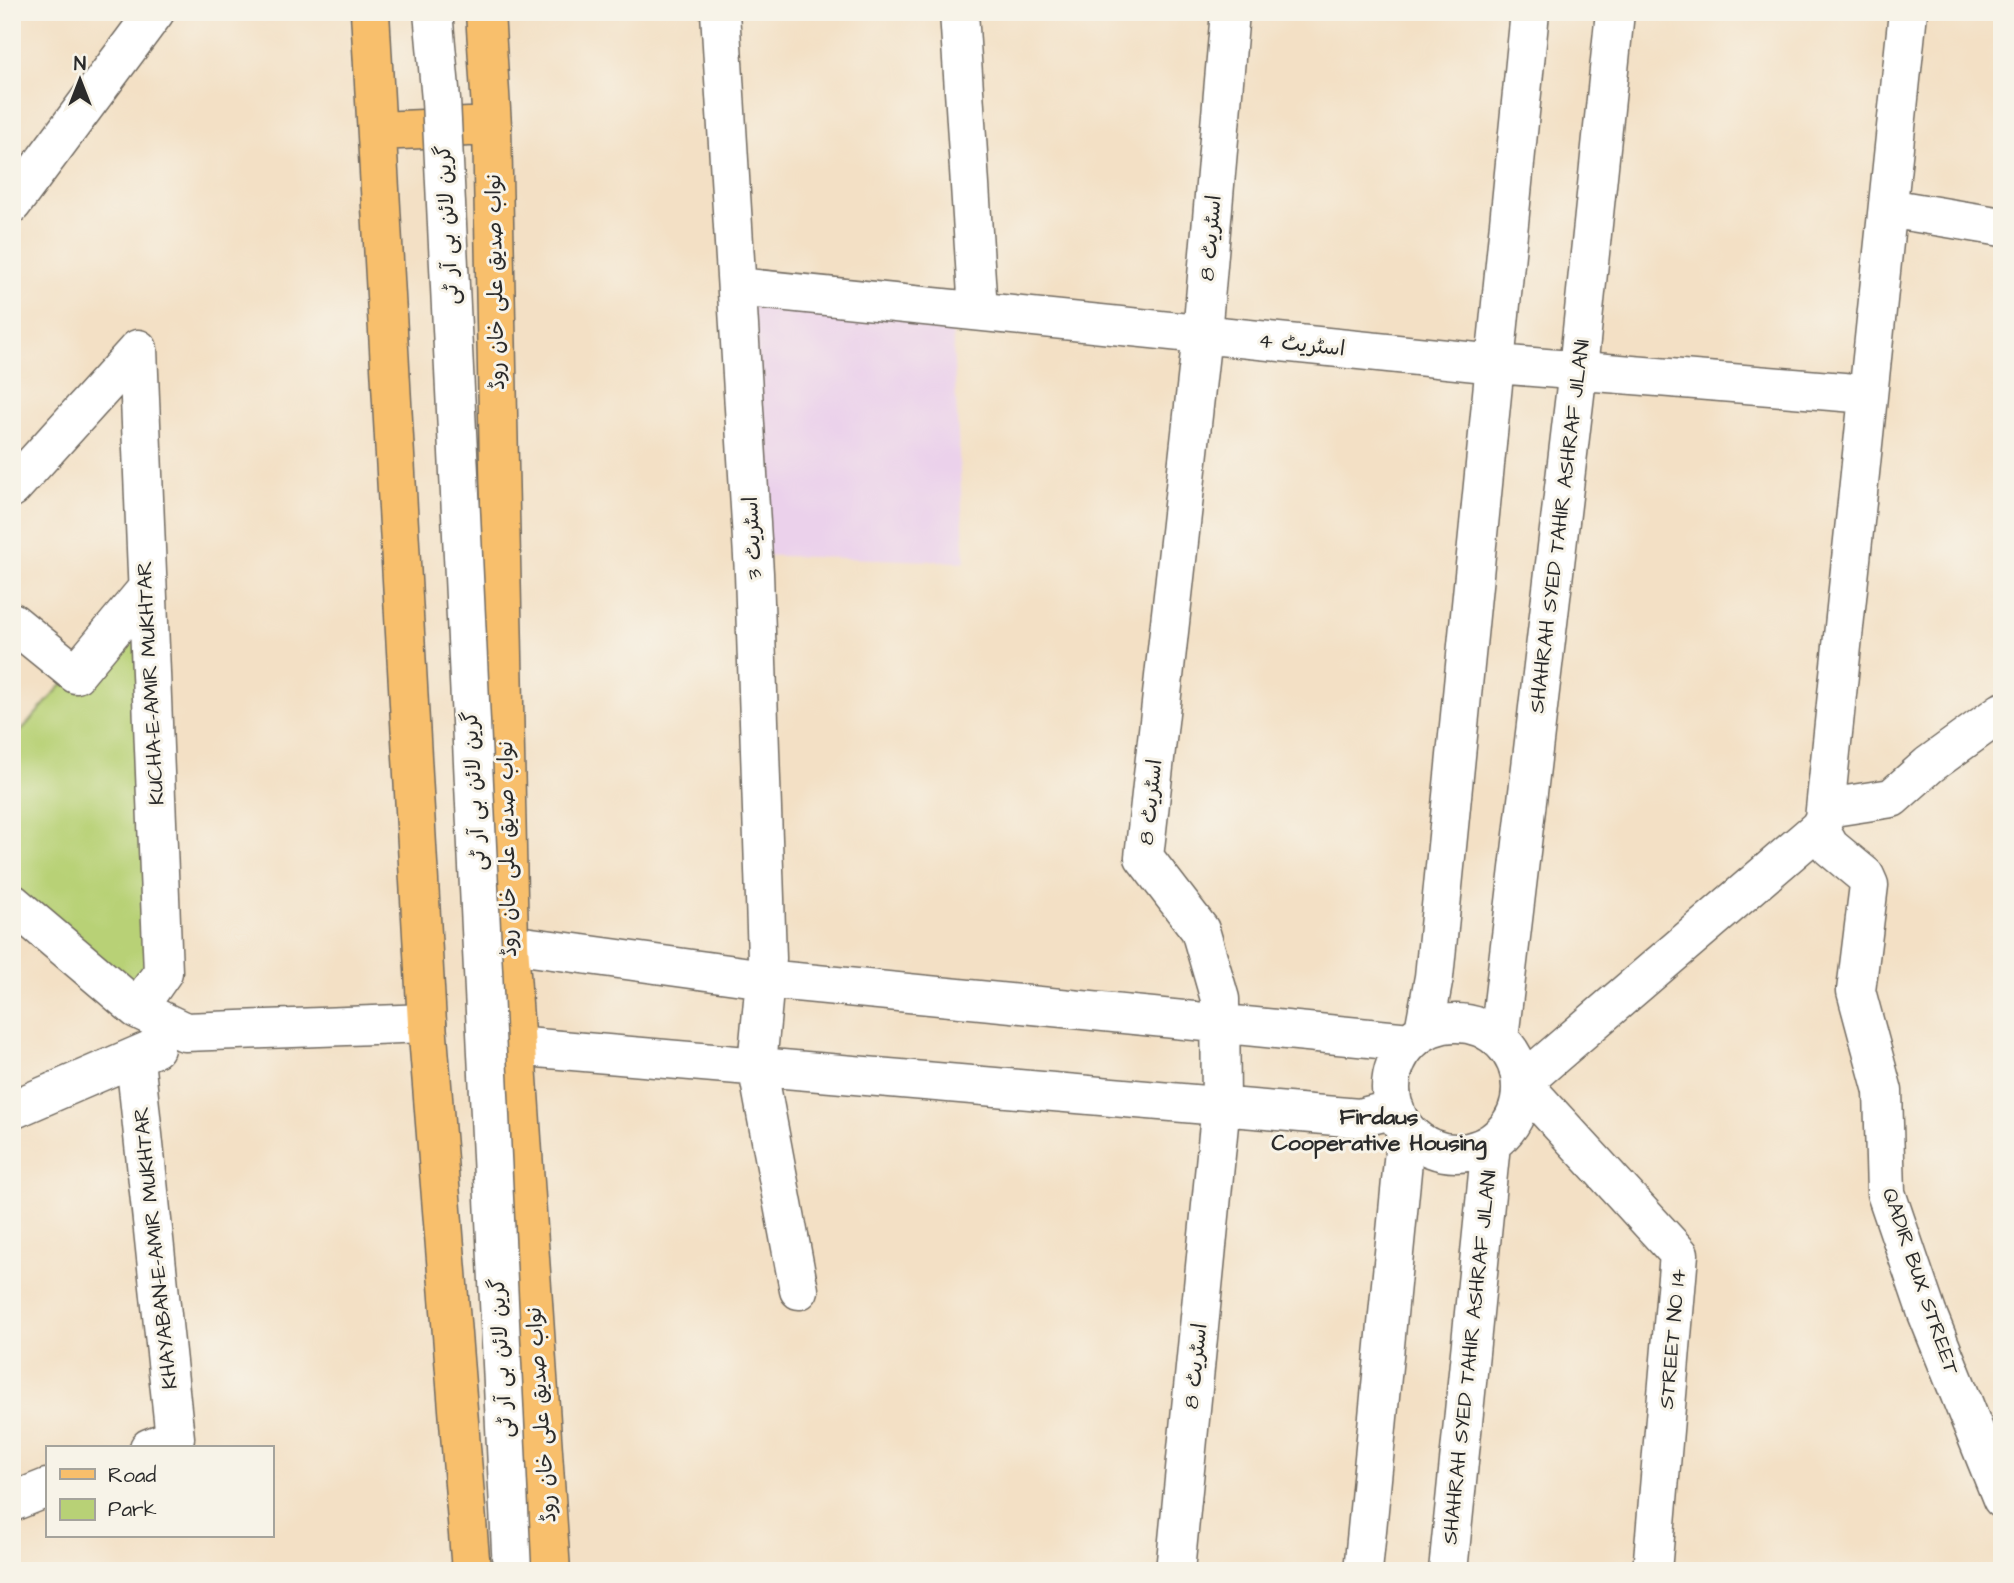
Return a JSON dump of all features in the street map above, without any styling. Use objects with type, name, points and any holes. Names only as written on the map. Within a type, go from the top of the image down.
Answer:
[{"type":"main road","points":[[370,12],[427,1023],[471,1571]]},
{"type":"main road","name":"نواب صدیق علی خان روڈ","points":[[485,12],[492,125],[509,944],[551,1571]]},
{"type":"main road","points":[[377,131],[492,125]]},
{"type":"street","points":[[12,204],[155,12]]},
{"type":"street","name":"گرین لائن بی آر ٹی","points":[[433,12],[442,114],[512,1571]]},
{"type":"street","name":"اسٹریٹ 3","points":[[720,12],[754,573],[767,958],[757,1065],[799,1290]]},
{"type":"street","points":[[959,12],[978,312]]},
{"type":"street","name":"اسٹریٹ 8","points":[[1175,1571],[1221,1104],[1221,1022],[1220,999],[1200,930],[1144,857],[1202,334],[1230,12]]},
{"type":"street","points":[[1363,1571],[1400,1120],[1391,1082],[1397,1060],[1417,1036],[1434,977],[1530,12]]},
{"type":"street","name":"SHAHRAH SYED TAHIR ASHRAF JILANI","points":[[1499,1038],[1578,369],[1615,12]]},
{"type":"street","points":[[1823,818],[1908,12]]},
{"type":"street","points":[[1888,208],[2002,227]]},
{"type":"street","name":"اسٹریٹ 4","points":[[737,286],[1496,364],[1868,394]]},
{"type":"street","name":"KUCHA-E-AMIR MUKHTAR","points":[[12,488],[138,349],[163,972],[137,1009]]},
{"type":"street","points":[[12,622],[76,674],[146,590]]},
{"type":"street","points":[[1522,1083],[1823,818],[1892,799],[1928,765],[2002,712]]},
{"type":"street","name":"QADIR BUX STREET","points":[[1823,818],[1830,847],[1865,876],[1869,885],[1856,991],[1883,1091],[1886,1193],[1927,1313],[2002,1499]]},
{"type":"street","points":[[12,903],[137,1009],[185,1032]]},
{"type":"street","points":[[509,944],[765,979],[1221,1022],[1417,1036],[1445,1024],[1468,1024],[1499,1038],[1513,1056],[1522,1083],[1520,1106],[1510,1126],[1491,1144],[1469,1152],[1444,1152],[1423,1144],[1400,1120],[514,1046]]},
{"type":"street","points":[[12,1110],[135,1059],[185,1032],[427,1023]]},
{"type":"street","name":"KHAYABAN-E-AMIR MUKHTAR","points":[[135,1059],[162,1443]]},
{"type":"street","name":"STREET NO 14","points":[[1522,1083],[1679,1254],[1652,1571]]},
{"type":"street","name":"SHAHRAH SYED TAHIR ASHRAF JILANI","points":[[1448,1571],[1491,1144]]},
{"type":"street","points":[[12,1502],[46,1488]]},
{"type":"shaded area","points":[[737,287],[951,309],[965,562],[753,555]]},
{"type":"green space","points":[[146,590],[163,972],[137,1009],[12,903],[12,741]]},
{"type":"district","name":"Firdaus Cooperative Housing","points":[[1379,1129]]}]
